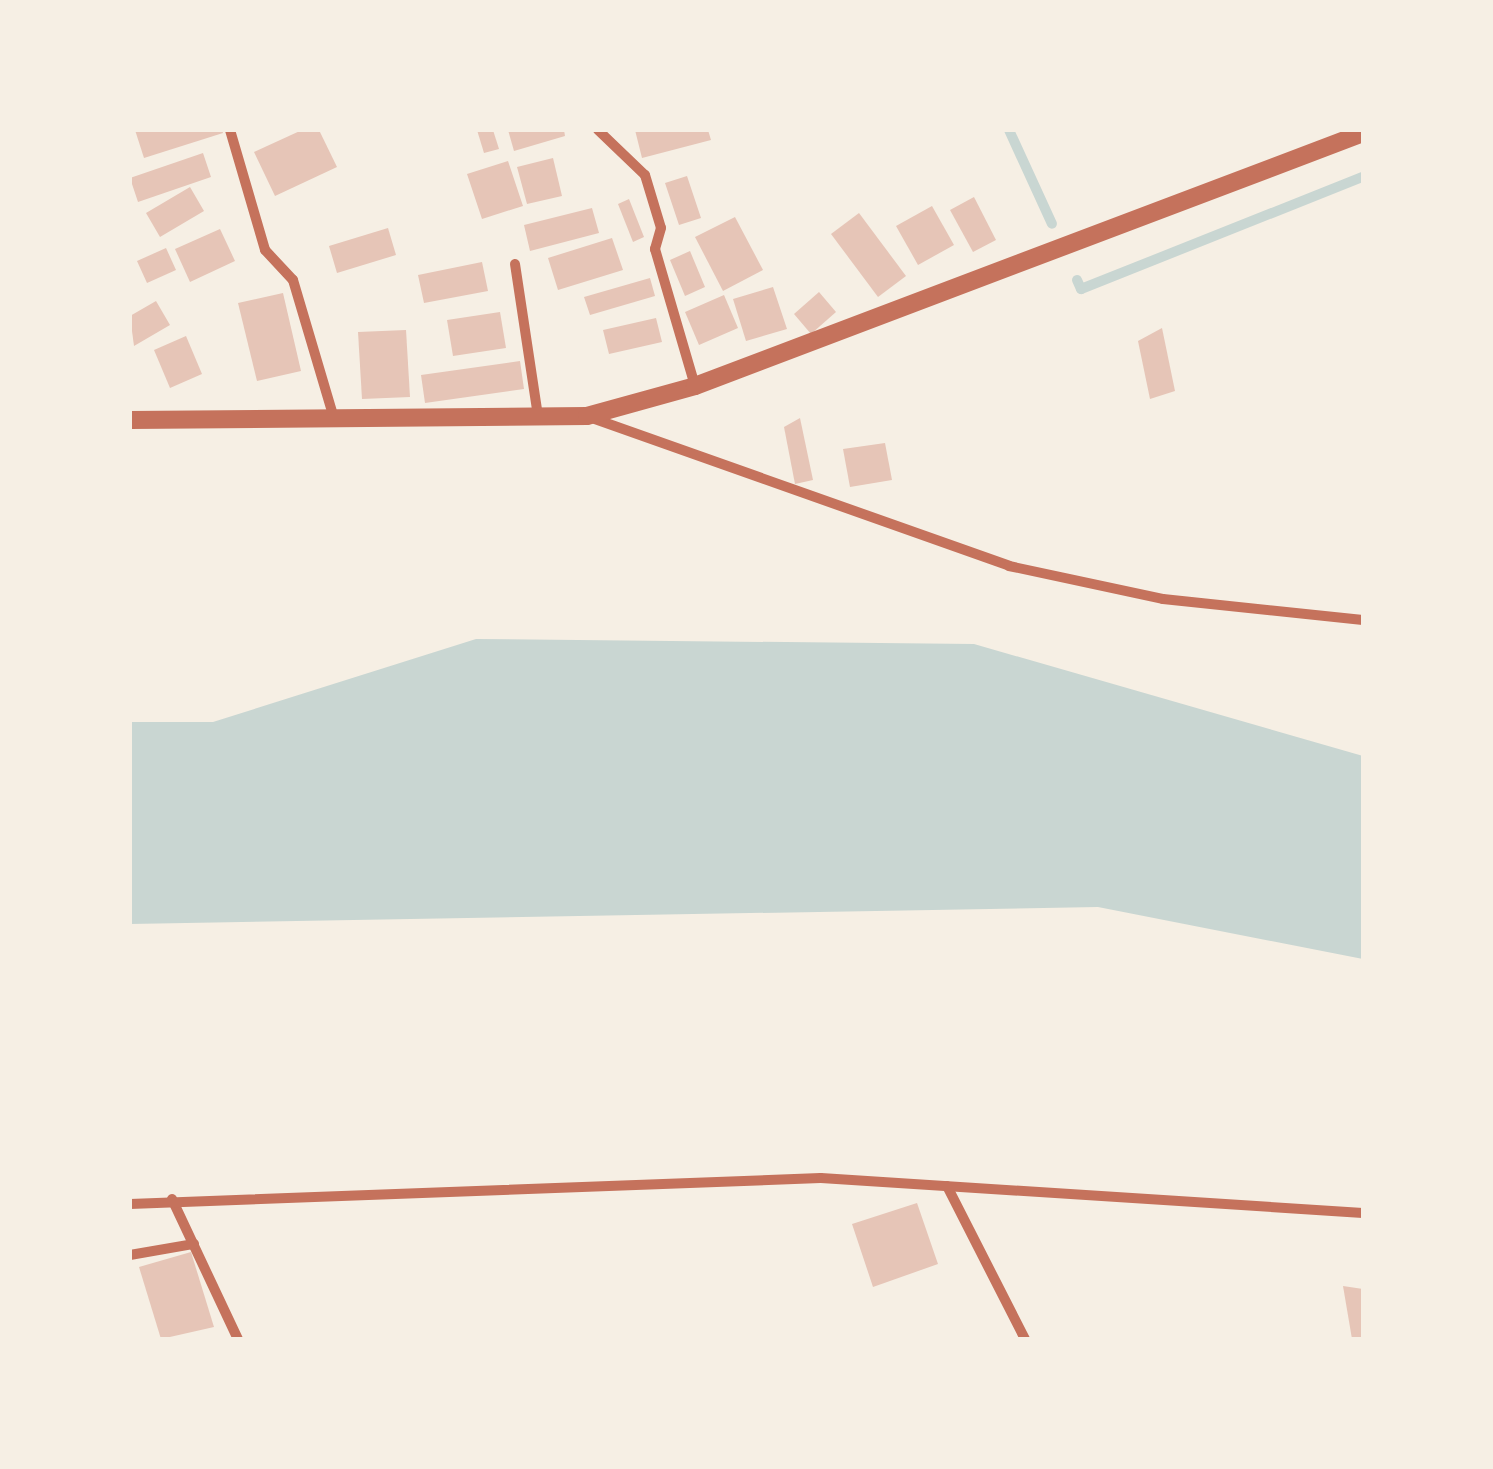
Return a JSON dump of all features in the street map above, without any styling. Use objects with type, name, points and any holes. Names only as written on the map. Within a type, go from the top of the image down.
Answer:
[{"type":"street","points":[[230,130],[266,250],[294,280],[333,415]]},
{"type":"street","points":[[598,130],[645,175],[661,228],[654,249],[695,386]]},
{"type":"street","points":[[130,420],[333,415],[587,416],[695,386],[1363,133]]},
{"type":"street","points":[[515,264],[538,416]]},
{"type":"street","points":[[587,416],[1008,566],[1163,598],[1363,620]]},
{"type":"street","points":[[130,1204],[172,1199],[820,1178],[1363,1213]]},
{"type":"street","points":[[947,1186],[1025,1339]]},
{"type":"street","points":[[172,1199],[238,1339]]},
{"type":"street","points":[[130,1256],[194,1244]]},
{"type":"shaded area","points":[[476,639],[974,644],[1363,756],[1363,959],[1098,907],[130,924],[130,722],[213,722]]},
{"type":"building","points":[[135,130],[222,130],[223,133],[144,158]]},
{"type":"building","points":[[302,130],[319,130],[337,167],[275,196],[254,152]]},
{"type":"building","points":[[477,130],[493,130],[499,149],[484,153]]},
{"type":"building","points":[[508,130],[564,130],[565,136],[514,151]]},
{"type":"building","points":[[635,130],[708,130],[711,140],[642,158]]},
{"type":"building","points":[[203,153],[211,177],[138,202],[130,178]]},
{"type":"building","points":[[553,158],[562,196],[527,204],[517,167]]},
{"type":"building","points":[[508,161],[523,206],[482,219],[467,174]]},
{"type":"building","points":[[687,176],[701,218],[679,225],[665,183]]},
{"type":"building","points":[[190,187],[204,211],[160,237],[146,213]]},
{"type":"building","points":[[974,197],[996,240],[973,252],[950,210]]},
{"type":"building","points":[[629,199],[644,237],[633,242],[618,204]]},
{"type":"building","points":[[932,206],[954,245],[918,265],[896,226]]},
{"type":"building","points":[[592,208],[599,233],[530,251],[524,225]]},
{"type":"building","points":[[859,213],[906,276],[878,297],[831,234]]},
{"type":"building","points":[[735,217],[763,270],[723,291],[695,237]]},
{"type":"building","points":[[388,228],[396,255],[337,273],[329,246]]},
{"type":"building","points":[[220,229],[235,261],[190,282],[175,249]]},
{"type":"building","points":[[612,238],[623,270],[558,290],[548,258]]},
{"type":"building","points":[[166,248],[176,270],[147,283],[137,261]]},
{"type":"building","points":[[690,251],[705,287],[685,296],[670,260]]},
{"type":"building","points":[[482,262],[488,291],[424,303],[418,275]]},
{"type":"building","points":[[650,278],[655,296],[590,315],[584,297]]},
{"type":"building","points":[[773,287],[787,329],[746,341],[733,299]]},
{"type":"building","points":[[819,292],[836,312],[811,334],[794,314]]},
{"type":"building","points":[[283,293],[301,371],[257,381],[238,303]]},
{"type":"building","points":[[724,295],[738,328],[699,345],[685,312]]},
{"type":"building","points":[[156,301],[170,325],[134,346],[130,316]]},
{"type":"building","points":[[500,312],[506,348],[453,356],[447,320]]},
{"type":"building","points":[[656,318],[662,342],[609,354],[603,330]]},
{"type":"building","points":[[1162,328],[1175,391],[1150,399],[1138,341]]},
{"type":"building","points":[[406,330],[410,397],[362,399],[358,332]]},
{"type":"building","points":[[186,336],[202,374],[170,388],[154,350]]},
{"type":"building","points":[[520,361],[524,389],[425,403],[421,375]]},
{"type":"building","points":[[800,418],[813,480],[795,484],[784,427]]},
{"type":"building","points":[[885,443],[892,480],[850,487],[843,449]]},
{"type":"building","points":[[917,1203],[938,1264],[873,1287],[852,1224]]},
{"type":"building","points":[[191,1252],[214,1327],[161,1339],[139,1267]]},
{"type":"building","points":[[1343,1286],[1363,1289],[1363,1339],[1352,1339]]},
{"type":"waterway","points":[[1009,130],[1052,224]]},
{"type":"waterway","points":[[1077,280],[1081,289],[1363,177]]}]
